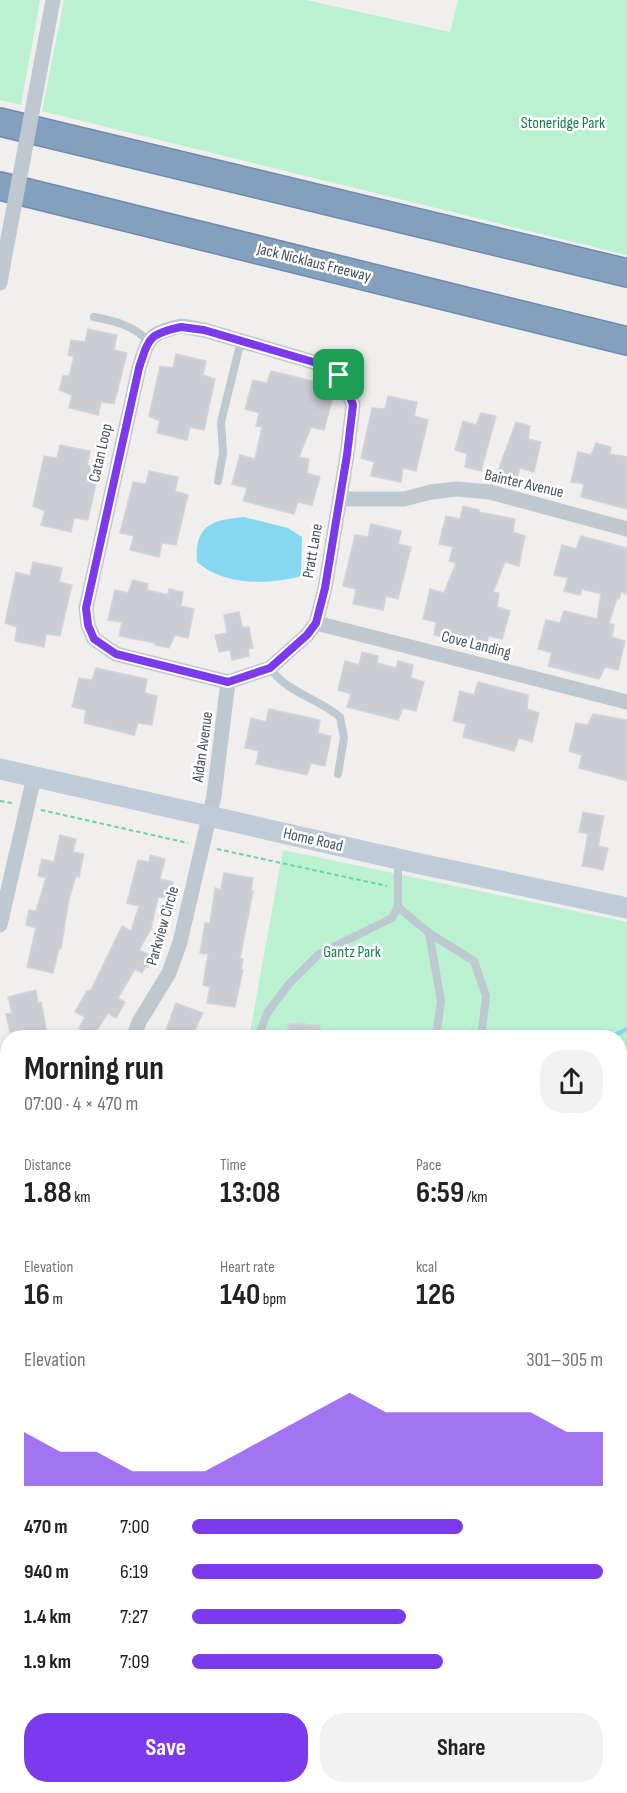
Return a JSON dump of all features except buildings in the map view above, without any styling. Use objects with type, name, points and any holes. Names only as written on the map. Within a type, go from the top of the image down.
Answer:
[{"type":"highway","points":[[0,122],[627,273]]},
{"type":"highway","name":"Jack Nicklaus Freeway","points":[[0,186],[627,341]]},
{"type":"street","points":[[0,283],[53,0]]},
{"type":"street","points":[[148,340],[161,331],[181,327],[204,330],[241,341]]},
{"type":"street","name":"Catan Loop","points":[[148,340],[139,368],[106,510],[86,608],[88,625],[94,639],[116,654],[228,682]]},
{"type":"street","name":"Pratt Lane","points":[[241,341],[327,366],[343,379],[353,405],[340,499],[316,623]]},
{"type":"street","name":"Bainter Avenue","points":[[340,499],[404,499],[431,492],[474,490],[490,492],[627,529]]},
{"type":"street","points":[[228,682],[270,668],[307,635],[316,623]]},
{"type":"street","name":"Cove Landing","points":[[316,623],[627,702]]},
{"type":"street","name":"Aidan Avenue","points":[[210,817],[228,682]]},
{"type":"street","name":"Home Road","points":[[0,769],[627,908]]},
{"type":"street","points":[[0,925],[34,777]]},
{"type":"street","name":"Parkview Circle","points":[[136,1030],[169,973],[180,942],[210,817]]},
{"type":"lane","points":[[94,317],[119,322],[136,329],[148,340]]},
{"type":"lane","points":[[218,481],[223,453],[222,422],[241,341]]},
{"type":"lane","points":[[270,668],[278,679],[290,688],[340,717],[344,738],[338,774]]},
{"type":"lane","points":[[261,1030],[267,1013],[289,984],[319,954],[392,918],[398,907],[398,859]]},
{"type":"lane","points":[[398,907],[429,933],[474,961],[486,996],[482,1030]]},
{"type":"lane","points":[[429,933],[441,1001],[437,1030]]},
{"type":"green space","points":[[0,0],[40,0],[21,105],[0,100]]},
{"type":"green space","name":"Stoneridge Park","points":[[64,0],[306,0],[450,32],[458,0],[627,0],[627,255],[42,111]]},
{"type":"green space","name":"Gantz Park","points":[[283,850],[627,922],[627,1030],[250,1030]]},
{"type":"water","points":[[244,517],[288,528],[302,537],[301,576],[275,581],[247,581],[220,576],[197,562],[199,540],[207,527],[223,520]]},
{"type":"route","points":[[181,327],[204,330],[327,366],[339,375],[349,391],[353,405],[347,455],[325,588],[316,623],[307,635],[270,668],[228,682],[116,654],[94,639],[88,625],[86,608],[106,510],[139,368],[148,340],[161,331],[181,327]]}]
